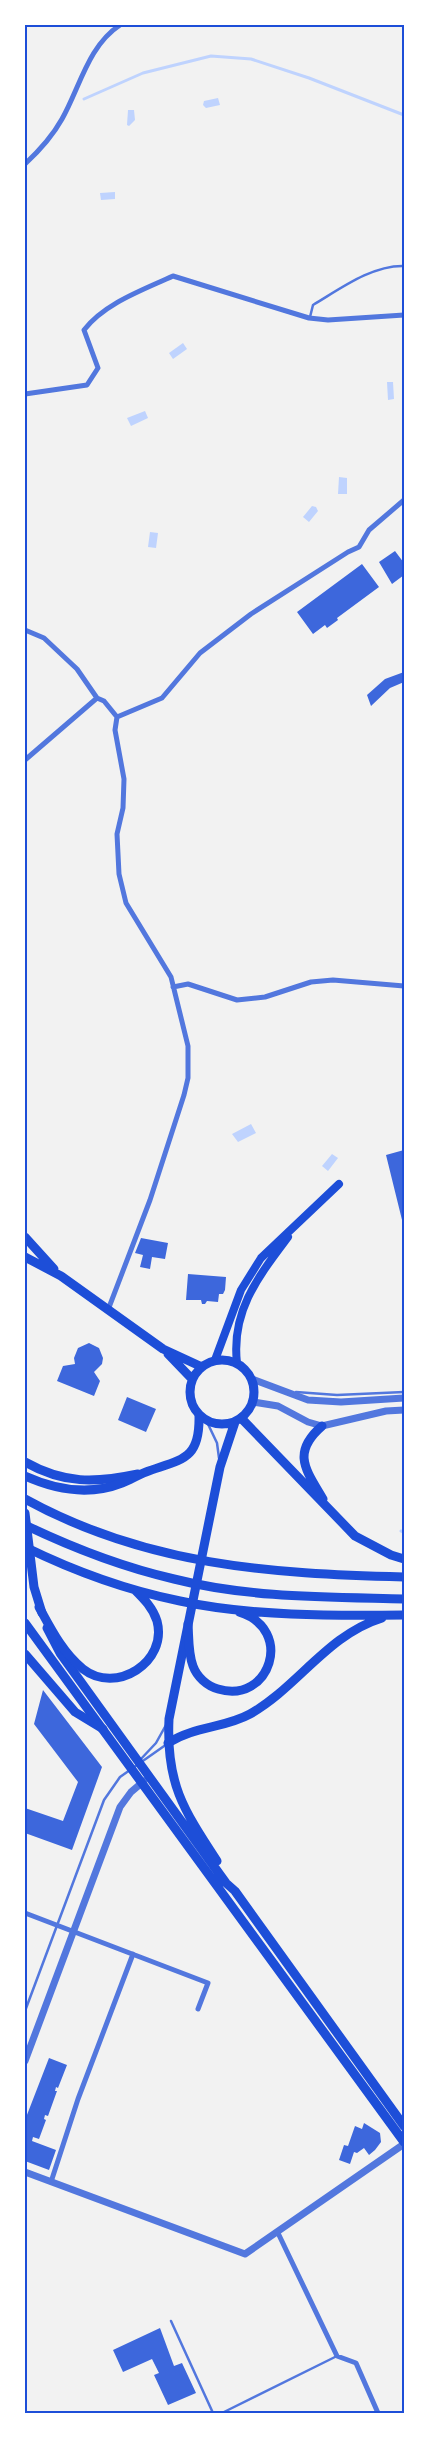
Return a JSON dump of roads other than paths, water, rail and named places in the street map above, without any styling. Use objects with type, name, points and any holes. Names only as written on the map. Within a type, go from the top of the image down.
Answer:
[{"type":"main road","points":[[214,1360],[238,1298],[250,1274],[261,1258],[339,1184]]},
{"type":"main road","points":[[237,1363],[235,1344],[237,1326],[250,1291],[300,1222]]},
{"type":"main road","points":[[25,1237],[61,1276]]},
{"type":"main road","points":[[27,1256],[61,1276],[163,1349],[202,1367]]},
{"type":"main road","points":[[163,1349],[192,1379]]},
{"type":"main road","points":[[238,1420],[217,1424],[207,1422],[199,1416],[190,1398],[192,1379],[202,1367],[214,1360],[237,1363],[252,1379],[254,1388],[253,1402],[238,1420],[220,1467],[205,1536],[169,1719],[168,1744],[174,1782],[184,1811],[235,1891],[404,2126]]},
{"type":"main road","points":[[25,1476],[43,1485],[75,1490],[89,1490],[121,1484],[181,1461],[192,1452],[198,1437],[199,1416]]},
{"type":"main road","points":[[238,1420],[355,1536],[382,1551],[404,1559]]},
{"type":"main road","points":[[322,1426],[308,1440],[304,1467],[330,1510]]},
{"type":"main road","points":[[25,1462],[48,1474],[79,1480],[102,1481],[146,1473]]},
{"type":"main road","points":[[25,1499],[79,1525],[129,1544],[179,1557],[225,1566],[276,1572],[404,1577]]},
{"type":"main road","points":[[25,1513],[30,1563],[39,1607],[49,1633],[60,1653],[145,1780],[404,2143]]},
{"type":"main road","points":[[25,1525],[82,1551],[176,1580],[281,1595],[404,1599]]},
{"type":"main road","points":[[25,1547],[73,1568],[134,1590],[180,1602],[224,1608],[316,1614],[404,1616]]},
{"type":"main road","points":[[39,1607],[60,1643],[83,1669],[102,1678],[116,1678],[135,1672],[146,1663],[157,1639],[157,1621],[152,1610],[134,1590]]},
{"type":"main road","points":[[188,1624],[191,1659],[202,1680],[213,1688],[224,1691],[245,1689],[257,1682],[266,1671],[270,1658],[270,1641],[265,1630],[253,1618],[224,1608]]},
{"type":"main road","points":[[168,1744],[183,1734],[252,1713],[347,1633],[370,1622],[391,1616]]},
{"type":"main road","points":[[28,1626],[103,1729],[135,1765]]},
{"type":"main road","points":[[25,1654],[75,1712],[103,1729]]},
{"type":"main road","points":[[145,1780],[226,1884],[235,1891]]},
{"type":"street","points":[[25,164],[42,148],[53,134],[95,49],[108,33],[120,25]]},
{"type":"street","points":[[25,394],[87,385],[98,368],[84,330],[92,319],[130,296],[173,276],[309,318],[328,320],[404,315]]},
{"type":"street","points":[[117,717],[162,698],[200,653],[251,614],[348,552],[359,547],[368,530],[404,500]]},
{"type":"street","points":[[25,630],[44,638],[77,669],[97,698],[104,701],[117,717]]},
{"type":"street","points":[[25,760],[97,698]]},
{"type":"street","points":[[108,1310],[150,1200],[188,1078],[188,1046],[171,977],[126,903],[119,874],[117,834],[123,808],[124,780],[114,730],[117,717]]},
{"type":"street","points":[[173,987],[188,984],[237,1000],[265,997],[311,982],[334,980],[404,986]]},
{"type":"street","points":[[252,1379],[308,1400],[326,1402],[404,1398]]},
{"type":"street","points":[[253,1402],[278,1406],[308,1422],[322,1426],[386,1411],[404,1410]]},
{"type":"street","points":[[25,2061],[120,1807],[131,1792],[145,1780]]},
{"type":"street","points":[[25,1913],[208,1983],[198,2008]]},
{"type":"street","points":[[51,2182],[78,2099],[133,1954]]},
{"type":"street","points":[[25,2172],[245,2254],[278,2233],[404,2143]]},
{"type":"street","points":[[278,2233],[337,2356],[356,2363],[378,2413]]},
{"type":"lane","points":[[309,318],[313,305],[370,273],[391,265],[404,266]]},
{"type":"lane","points":[[288,1392],[336,1395],[404,1392]]},
{"type":"lane","points":[[207,1422],[217,1443],[220,1467]]},
{"type":"lane","points":[[135,1765],[161,1736],[169,1719]]},
{"type":"lane","points":[[25,2011],[104,1800],[120,1777],[168,1744]]},
{"type":"lane","points":[[171,2321],[213,2413]]},
{"type":"lane","points":[[222,2413],[337,2356]]},
{"type":"water","points":[[218,98],[220,105],[206,108],[203,105],[204,101]]},
{"type":"water","points":[[128,110],[134,110],[135,120],[129,126],[127,125]]},
{"type":"water","points":[[115,192],[115,199],[101,200],[100,193]]},
{"type":"water","points":[[183,343],[187,349],[173,359],[169,353]]},
{"type":"water","points":[[387,382],[393,382],[394,399],[388,400]]},
{"type":"water","points":[[145,411],[148,418],[131,426],[127,418]]},
{"type":"water","points":[[339,477],[347,478],[347,494],[338,494]]},
{"type":"water","points":[[312,506],[316,507],[318,511],[309,522],[303,517]]},
{"type":"water","points":[[150,532],[158,533],[156,548],[148,547]]},
{"type":"water","points":[[251,1124],[256,1133],[238,1142],[232,1134]]},
{"type":"water","points":[[332,1154],[338,1158],[328,1171],[322,1166]]},
{"type":"waterway","points":[[84,99],[143,73],[211,56],[251,59],[309,78],[404,115]]}]
